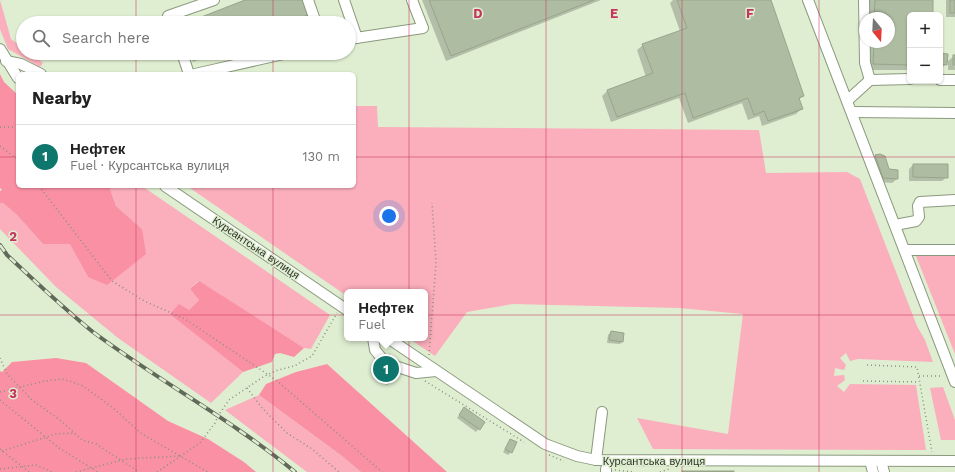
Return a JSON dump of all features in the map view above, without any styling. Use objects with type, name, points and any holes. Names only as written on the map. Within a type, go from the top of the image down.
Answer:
[{"type":"street","points":[[168,16],[214,0]]},
{"type":"street","points":[[308,0],[314,16]]},
{"type":"street","points":[[344,0],[348,16]]},
{"type":"street","points":[[356,38],[423,28],[412,0]]},
{"type":"street","points":[[808,0],[848,100],[954,379]]},
{"type":"street","points":[[864,0],[866,63],[870,80]]},
{"type":"street","points":[[0,49],[16,75]]},
{"type":"street","points":[[184,60],[188,72]]},
{"type":"street","points":[[204,72],[257,60]]},
{"type":"street","points":[[6,61],[21,64],[37,72]]},
{"type":"street","points":[[848,100],[870,80],[907,79]]},
{"type":"street","points":[[943,80],[955,80]]},
{"type":"street","points":[[852,112],[955,113]]},
{"type":"street","name":"Курсантська вулиця","points":[[168,188],[344,308]]},
{"type":"street","points":[[895,225],[916,221],[919,217],[918,206],[920,202],[955,200]]},
{"type":"street","points":[[905,250],[955,250]]},
{"type":"street","points":[[373,341],[375,350],[384,361]]},
{"type":"street","name":"Курсантська вулиця","points":[[392,341],[545,444],[577,456],[596,460],[955,460]]},
{"type":"street","points":[[395,366],[416,373],[432,368]]},
{"type":"street","points":[[596,460],[602,412]]},
{"type":"street","points":[[870,461],[873,472]]},
{"type":"street","points":[[881,461],[884,472]]},
{"type":"path","points":[[0,126],[16,127]]},
{"type":"path","points":[[0,146],[16,158]]},
{"type":"path","points":[[41,188],[112,281],[144,301],[185,319],[268,375],[320,416],[382,472]]},
{"type":"path","points":[[432,203],[436,264],[432,368]]},
{"type":"path","points":[[157,472],[200,443],[215,424],[218,416],[229,400],[268,375],[294,366],[312,356],[344,308]]},
{"type":"path","points":[[0,358],[7,374],[20,388],[82,440],[96,444],[140,472]]},
{"type":"path","points":[[867,365],[917,368],[933,461]]},
{"type":"path","points":[[919,376],[954,379]]},
{"type":"path","points":[[0,392],[45,381],[61,380],[83,386],[113,408],[142,434],[208,472]]},
{"type":"path","points":[[863,381],[920,382]]},
{"type":"path","points":[[247,388],[262,408],[287,433],[312,449],[339,472]]},
{"type":"path","points":[[0,400],[59,448],[98,472]]},
{"type":"path","points":[[1,450],[56,434],[74,433]]},
{"type":"path","points":[[1,450],[29,472]]},
{"type":"path","points":[[76,472],[120,460],[182,456]]},
{"type":"path","points":[[0,469],[36,465],[52,472]]},
{"type":"shaded area","points":[[0,0],[11,39],[16,43],[16,54],[8,49],[0,29]]},
{"type":"shaded area","points":[[28,60],[39,60],[43,63],[40,67]]},
{"type":"shaded area","points":[[0,74],[4,82],[16,93],[16,188],[110,188],[116,206],[142,229],[146,254],[107,285],[88,277],[70,244],[43,244],[17,215],[3,203],[0,203],[0,191],[2,190],[0,188]]},
{"type":"shaded area","points":[[356,106],[377,106],[378,127],[759,130],[766,173],[847,172],[860,179],[917,326],[925,340],[933,362],[858,359],[850,361],[846,353],[840,358],[846,365],[844,370],[835,368],[834,376],[844,375],[845,380],[837,386],[844,392],[850,384],[916,385],[926,450],[653,449],[637,418],[728,434],[743,314],[679,308],[513,304],[467,312],[435,356],[412,341],[428,341],[428,289],[344,289],[344,294],[190,188],[356,188]]},
{"type":"shaded area","points":[[110,188],[145,188],[330,315],[311,349],[304,348],[198,281],[190,289],[199,300],[189,310],[171,314],[243,372],[211,403],[118,338],[56,287],[0,229],[0,203],[3,203],[17,215],[43,244],[70,243],[88,277],[142,229],[116,206]]},
{"type":"shaded area","points":[[916,256],[955,256],[955,354]]},
{"type":"shaded area","points":[[199,281],[304,348],[294,357],[280,353],[275,354],[272,362],[243,372],[170,314],[179,304],[189,310],[199,300],[190,289]]},
{"type":"shaded area","points":[[56,358],[86,363],[168,421],[208,439],[244,462],[256,472],[0,472],[0,371],[2,372],[12,362]]},
{"type":"shaded area","points":[[327,364],[447,472],[361,472],[342,456],[259,395],[266,384],[296,372]]},
{"type":"shaded area","points":[[943,387],[955,420],[955,440],[941,440],[930,388]]},
{"type":"shaded area","points":[[259,395],[342,456],[361,472],[307,472],[225,410]]},
{"type":"building","points":[[245,0],[304,0],[310,14],[305,16],[204,16]]},
{"type":"building","points":[[429,0],[594,0],[451,56]]},
{"type":"building","points":[[677,0],[771,0],[804,96],[799,98],[803,109],[768,121],[764,111],[754,115],[748,98],[693,118],[685,93],[617,117],[607,90],[653,73],[642,44],[687,28]]},
{"type":"building","points":[[875,0],[933,0],[933,12],[907,12],[907,65],[873,64],[874,48],[895,48],[895,12],[874,12]]},
{"type":"building","points":[[950,0],[955,0],[955,13],[950,13]]},
{"type":"building","points":[[943,53],[948,54],[947,65],[943,64]]},
{"type":"building","points":[[953,55],[955,55],[955,65],[953,65]]},
{"type":"building","points":[[880,154],[885,156],[889,169],[898,170],[898,179],[883,178],[875,155]]},
{"type":"building","points":[[913,164],[948,164],[948,178],[913,177]]},
{"type":"building","points":[[611,331],[624,333],[623,342],[609,340]]},
{"type":"building","points":[[389,354],[399,361],[392,371],[394,373],[392,376],[395,378],[392,381],[377,371]]},
{"type":"building","points":[[464,407],[485,422],[480,430],[459,415]]},
{"type":"building","points":[[510,439],[517,442],[512,453],[505,449]]},
{"type":"building","points":[[734,471],[734,472],[682,472]]},
{"type":"railway","points":[[0,245],[7,255],[93,332],[246,435],[295,472]]},
{"type":"place","name":"Нефтек","points":[[386,369]]}]
